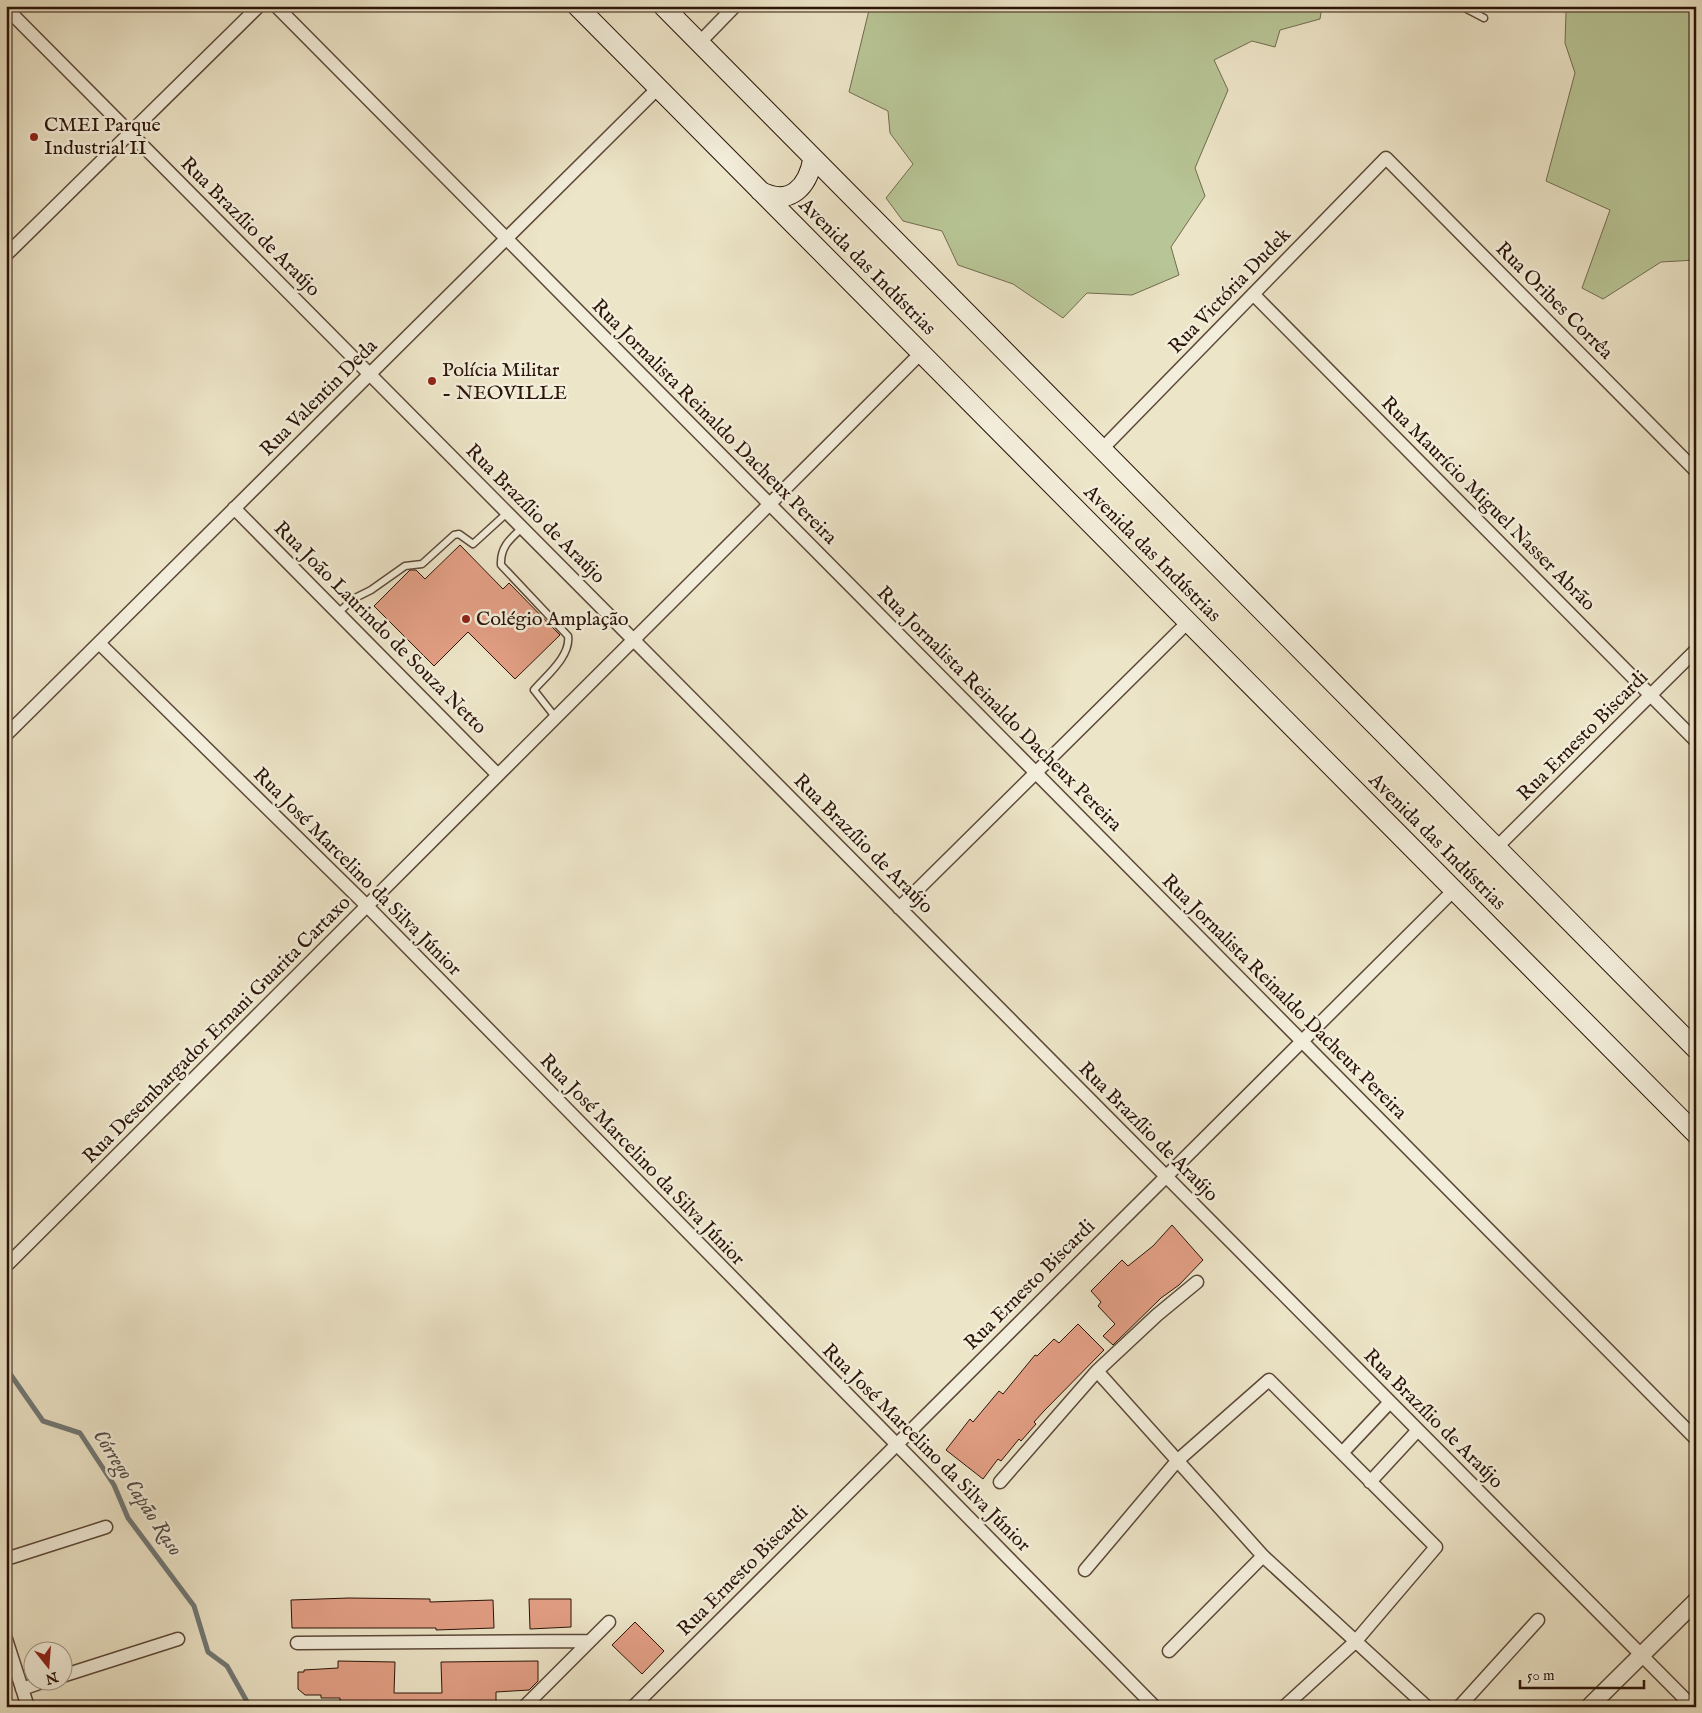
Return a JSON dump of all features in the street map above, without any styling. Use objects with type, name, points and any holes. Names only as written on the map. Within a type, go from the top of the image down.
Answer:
[{"type":"main road","name":"Avenida das Indústrias","points":[[577,6],[1696,1134]]},
{"type":"main road","name":"Avenida das Indústrias","points":[[663,6],[1696,1049]]},
{"type":"main road","points":[[759,190],[773,198],[790,195],[803,187],[810,176],[813,158]]},
{"type":"street","name":"Rua Brazílio de Araújo","points":[[8,6],[14,16],[1693,1707]]},
{"type":"street","points":[[6,255],[259,6]]},
{"type":"street","name":"Rua Jornalista Reinaldo Dacheux Pereira","points":[[276,6],[1696,1439]]},
{"type":"street","points":[[699,43],[735,6]]},
{"type":"street","name":"Rua Valentin Deda","points":[[6,734],[658,88]]},
{"type":"street","name":"Rua Victória Dudek","points":[[1102,450],[1386,158]]},
{"type":"street","name":"Rua Oribes Corrêa","points":[[1386,158],[1696,471]]},
{"type":"street","name":"Rua Maurício Miguel Nasser Abrão","points":[[1253,294],[1696,741]]},
{"type":"street","name":"Rua Desembargador Ernani Guarita Cartaxo","points":[[6,1266],[921,353]]},
{"type":"street","name":"Rua João Laurindo de Souza Netto","points":[[234,508],[498,775]]},
{"type":"street","points":[[900,908],[1188,622]]},
{"type":"street","name":"Rua José Marcelino da Silva Júnior","points":[[99,643],[367,906],[1155,1707]]},
{"type":"street","name":"Rua Ernesto Biscardi","points":[[1496,848],[1696,650]]},
{"type":"street","name":"Rua Ernesto Biscardi","points":[[633,1707],[1454,890]]},
{"type":"street","points":[[1000,1482],[1097,1371],[1157,1315],[1197,1282]]},
{"type":"street","points":[[1097,1371],[1264,1556],[1355,1642],[1428,1707]]},
{"type":"street","points":[[1085,1570],[1177,1461],[1268,1380],[1436,1547],[1355,1642],[1284,1707]]},
{"type":"street","points":[[1342,1453],[1390,1402]]},
{"type":"street","points":[[1370,1482],[1418,1430]]},
{"type":"street","points":[[6,1559],[106,1527]]},
{"type":"street","points":[[1169,1651],[1264,1556]]},
{"type":"street","points":[[1589,1707],[1696,1601]]},
{"type":"street","points":[[1459,1707],[1538,1620]]},
{"type":"street","points":[[524,1707],[609,1622]]},
{"type":"street","points":[[6,1639],[22,1689]]},
{"type":"street","points":[[72,1673],[178,1639]]},
{"type":"street","points":[[297,1643],[590,1641]]},
{"type":"street","points":[[22,1690],[28,1707]]},
{"type":"lane","points":[[1461,6],[1484,18]]},
{"type":"lane","points":[[338,613],[354,599],[406,566],[422,564],[454,535],[459,534],[473,544],[507,513]]},
{"type":"lane","points":[[522,528],[506,542],[501,555],[501,565],[568,636],[569,644],[566,653],[534,690],[556,718]]},
{"type":"green space","points":[[870,6],[1322,6],[1320,19],[1280,30],[1275,47],[1252,41],[1214,60],[1228,90],[1195,168],[1205,196],[1171,247],[1179,275],[1132,295],[1087,293],[1063,318],[1013,284],[958,265],[942,231],[903,221],[886,198],[913,164],[890,133],[888,111],[849,92]]},
{"type":"green space","points":[[1545,6],[1696,6],[1696,260],[1661,262],[1603,299],[1582,288],[1610,210],[1546,181],[1575,73],[1565,43],[1566,12]]},
{"type":"building","name":"Colégio Amplação","points":[[460,545],[503,589],[509,583],[560,635],[515,679],[468,632],[434,666],[374,606],[410,570],[416,570],[425,579]]},
{"type":"building","points":[[1172,1225],[1203,1260],[1179,1285],[1161,1298],[1113,1345],[1103,1336],[1115,1324],[1098,1306],[1101,1302],[1091,1291],[1122,1260],[1128,1266],[1153,1246]]},
{"type":"building","points":[[1078,1324],[1104,1350],[1044,1411],[1034,1422],[1036,1424],[1021,1441],[1019,1439],[1001,1461],[998,1459],[983,1479],[946,1450],[970,1419],[973,1422],[999,1391],[1003,1394],[1035,1355],[1037,1356],[1054,1339],[1059,1343]]},
{"type":"building","points":[[349,1598],[430,1599],[430,1602],[493,1600],[494,1628],[436,1630],[436,1628],[292,1628],[291,1600]]},
{"type":"building","points":[[529,1599],[571,1599],[571,1627],[530,1629]]},
{"type":"building","points":[[635,1622],[664,1651],[642,1674],[612,1645]]},
{"type":"building","points":[[338,1661],[395,1662],[394,1693],[442,1693],[441,1662],[538,1661],[538,1681],[529,1690],[496,1692],[496,1707],[340,1707],[340,1698],[321,1698],[321,1695],[305,1695],[298,1689],[298,1672],[338,1668]]},
{"type":"waterway","name":"Córrego Capão Raso","points":[[6,1368],[43,1421],[80,1433],[114,1485],[128,1518],[194,1606],[208,1652],[227,1666],[250,1707]]},
{"type":"place","name":"CMEI Parque Industrial II","points":[[34,137]]},
{"type":"place","name":"Polícia Militar - NEOVILLE","points":[[432,381]]},
{"type":"place","name":"Colégio Amplação","points":[[466,619]]}]
